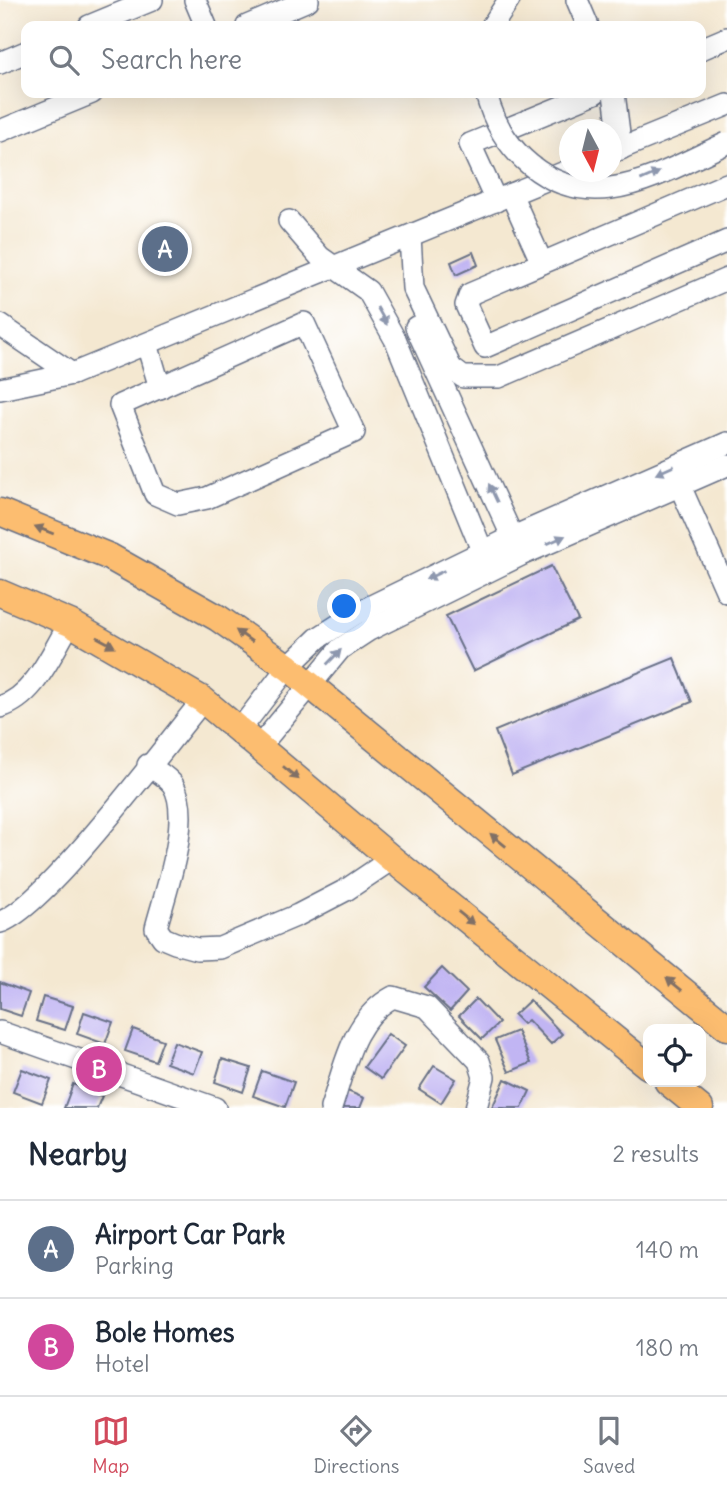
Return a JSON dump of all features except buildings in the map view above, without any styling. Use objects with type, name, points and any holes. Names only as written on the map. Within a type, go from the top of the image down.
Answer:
[{"type":"main road","points":[[0,512],[110,557],[218,618],[298,676],[727,1027]]},
{"type":"main road","points":[[0,593],[70,623],[203,700],[392,859],[643,1062]]},
{"type":"main road","points":[[674,1087],[700,1108]]},
{"type":"street","points":[[101,21],[152,0]]},
{"type":"street","points":[[195,0],[204,21]]},
{"type":"street","points":[[259,21],[308,0]]},
{"type":"street","points":[[495,21],[509,0]]},
{"type":"street","points":[[577,0],[586,21]]},
{"type":"street","points":[[706,47],[727,38]]},
{"type":"street","points":[[0,63],[21,54]]},
{"type":"street","points":[[8,129],[80,98]]},
{"type":"street","points":[[486,98],[491,116],[502,135],[530,167],[551,179],[580,189],[611,188],[640,180],[727,143]]},
{"type":"street","points":[[542,263],[470,144],[583,98]]},
{"type":"street","points":[[614,98],[615,119]]},
{"type":"street","points":[[622,148],[727,105]]},
{"type":"street","points":[[0,389],[72,374],[559,174]]},
{"type":"street","points":[[727,184],[470,294],[466,305],[485,347],[727,241]]},
{"type":"street","points":[[289,221],[311,248],[368,290],[396,341],[486,561]]},
{"type":"street","points":[[410,236],[413,288],[451,368],[463,377],[499,377],[727,279]]},
{"type":"street","points":[[410,236],[398,262],[405,304],[517,546]]},
{"type":"street","points":[[304,323],[354,432],[207,498],[178,504],[155,494],[120,405],[160,388],[304,323]]},
{"type":"street","points":[[0,325],[72,374]]},
{"type":"street","points":[[147,344],[160,388]]},
{"type":"street","points":[[249,738],[298,676],[369,630],[486,561],[727,443]]},
{"type":"street","points":[[517,546],[680,486],[727,465]]},
{"type":"street","points":[[680,486],[727,592]]},
{"type":"street","points":[[0,707],[18,700],[30,687],[70,623]]},
{"type":"street","points":[[0,922],[20,912],[93,835],[203,700]]},
{"type":"street","points":[[148,765],[172,783],[180,801],[180,827],[156,928],[163,938],[175,943],[197,949],[220,948],[298,915],[345,890],[392,859]]},
{"type":"street","points":[[331,1108],[358,1028],[376,1006],[393,997],[427,1007],[480,1061],[484,1077],[476,1108]]},
{"type":"street","points":[[0,1032],[215,1108]]},
{"type":"place","name":"Airport Car Park","points":[[165,249]]},
{"type":"place","name":"Bole Homes","points":[[99,1069]]}]
